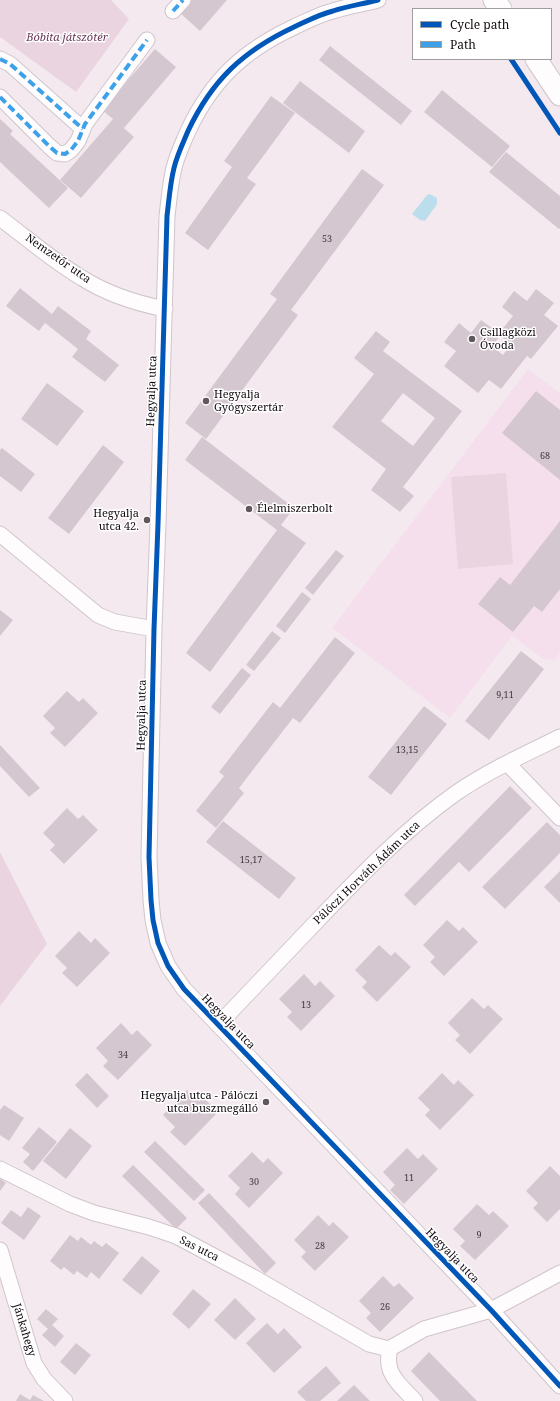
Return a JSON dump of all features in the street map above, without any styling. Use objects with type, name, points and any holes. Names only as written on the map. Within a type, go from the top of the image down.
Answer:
[{"type":"street","name":"Hegyalja utca","points":[[378,0],[332,11],[281,33],[243,56],[222,76],[198,110],[174,167],[169,192],[167,216],[154,629],[149,857],[153,920],[158,943],[175,979],[490,1310],[560,1386]]},
{"type":"street","points":[[494,0],[500,8]]},
{"type":"street","points":[[0,97],[49,146],[57,152],[65,154],[71,150],[78,141],[84,124],[147,40]]},
{"type":"street","points":[[0,59],[10,64],[82,130]]},
{"type":"street","points":[[537,60],[560,95]]},
{"type":"street","name":"Nemzetőr utca","points":[[0,218],[62,265],[82,278],[128,300],[164,309]]},
{"type":"street","points":[[0,534],[98,615],[115,622],[154,629]]},
{"type":"street","name":"Pálóczi Horváth Ádám utca","points":[[218,1025],[349,887],[400,837],[457,792],[507,763],[560,737]]},
{"type":"street","points":[[507,763],[560,818]]},
{"type":"street","name":"Sas utca","points":[[0,1169],[70,1204],[94,1213],[149,1227],[176,1236],[255,1278],[369,1344],[389,1349]]},
{"type":"street","name":"Jánkahegy","points":[[0,1250],[34,1363],[44,1378],[66,1401]]},
{"type":"street","points":[[415,1401],[398,1382],[388,1366],[389,1349],[424,1329],[490,1310],[560,1273]]},
{"type":"shaded area","points":[[528,369],[560,393],[560,653],[555,660],[543,659],[512,636],[450,718],[332,628]]},
{"type":"green space","name":"Bóbita játszótér","points":[[0,0],[111,0],[129,19],[76,92],[0,37]]},
{"type":"green space","points":[[506,473],[513,564],[458,569],[451,477]]},
{"type":"green space","points":[[0,852],[47,944],[0,1006]]},
{"type":"water","points":[[430,194],[437,198],[437,204],[425,221],[420,220],[412,214],[427,195]]},
{"type":"building","points":[[189,0],[227,0],[200,31],[179,12]]},
{"type":"building","points":[[330,46],[412,111],[401,125],[319,60]]},
{"type":"building","points":[[155,49],[176,67],[124,128],[134,137],[81,198],[60,180],[113,119],[102,110]]},
{"type":"building","points":[[300,81],[365,131],[349,153],[283,103]]},
{"type":"building","points":[[442,90],[510,146],[492,167],[424,112]]},
{"type":"building","points":[[271,96],[295,113],[247,178],[256,184],[208,250],[185,233],[232,167],[224,161]]},
{"type":"building","points":[[0,119],[13,131],[10,134],[68,188],[49,208],[0,162]]},
{"type":"building","points":[[506,152],[560,196],[559,229],[489,172]]},
{"type":"building","points":[[362,169],[384,185],[291,310],[298,315],[206,439],[185,423],[277,299],[270,294]]},
{"type":"building","points":[[20,288],[52,314],[58,306],[91,331],[86,339],[119,365],[105,382],[72,357],[78,349],[45,323],[39,331],[6,306]]},
{"type":"building","name":"Csillagközi Óvoda","points":[[536,289],[554,303],[544,315],[558,326],[531,359],[527,356],[501,389],[489,380],[478,393],[444,366],[456,351],[444,342],[459,323],[471,333],[481,320],[499,333],[513,316],[502,307],[514,291],[527,301]],"holes":[[[500,336],[511,344],[503,355],[492,346]]]},
{"type":"building","points":[[376,331],[390,342],[383,351],[462,411],[403,487],[414,496],[400,512],[371,490],[386,469],[332,427],[374,374],[354,358]],"holes":[[[403,393],[435,418],[413,446],[381,421]]]},
{"type":"building","points":[[47,383],[84,411],[57,446],[21,419]]},
{"type":"building","points":[[536,391],[560,410],[560,480],[502,433]]},
{"type":"building","points":[[202,437],[294,508],[281,525],[306,543],[210,672],[186,653],[277,530],[185,460]]},
{"type":"building","points":[[103,445],[124,462],[69,534],[48,518]]},
{"type":"building","points":[[2,448],[35,474],[21,492],[0,476],[0,450]]},
{"type":"building","points":[[560,521],[560,589],[542,612],[534,606],[513,632],[478,604],[500,577],[510,585]]},
{"type":"building","points":[[336,550],[344,556],[313,595],[305,588]]},
{"type":"building","points":[[302,592],[311,599],[285,633],[276,626]]},
{"type":"building","points":[[0,610],[13,620],[0,636]]},
{"type":"building","points":[[272,631],[281,638],[254,671],[246,665]]},
{"type":"building","points":[[335,637],[355,653],[300,723],[293,718],[239,788],[244,793],[216,828],[196,811],[224,776],[219,772],[273,702],[280,708]]},
{"type":"building","points":[[521,651],[544,669],[489,740],[465,721]]},
{"type":"building","points":[[242,668],[251,675],[220,714],[211,707]]},
{"type":"building","points":[[67,691],[79,702],[83,698],[98,713],[65,747],[50,733],[55,728],[43,716]]},
{"type":"building","points":[[424,706],[447,724],[391,795],[368,777]]},
{"type":"building","points":[[0,745],[40,788],[29,797],[0,766]]},
{"type":"building","points":[[510,786],[532,808],[469,872],[459,862],[415,906],[404,895]]},
{"type":"building","points":[[67,808],[78,819],[83,815],[98,830],[64,864],[50,850],[55,845],[43,833]]},
{"type":"building","points":[[223,821],[296,878],[279,899],[206,842]]},
{"type":"building","points":[[547,822],[560,835],[560,853],[505,909],[482,887]]},
{"type":"building","points":[[560,871],[560,903],[544,887]]},
{"type":"building","points":[[447,920],[459,931],[463,927],[478,942],[444,976],[430,962],[435,957],[423,945]]},
{"type":"building","points":[[79,931],[91,943],[95,938],[110,953],[77,987],[62,973],[67,968],[55,956]]},
{"type":"building","points":[[379,945],[391,956],[395,952],[411,967],[377,1002],[362,987],[367,982],[355,970]]},
{"type":"building","points":[[304,974],[315,986],[320,981],[335,996],[301,1031],[287,1017],[292,1012],[279,999]]},
{"type":"building","points":[[472,998],[484,1009],[488,1005],[503,1019],[470,1054],[455,1040],[460,1035],[448,1023]]},
{"type":"building","points":[[121,1023],[132,1035],[137,1030],[152,1045],[118,1080],[103,1066],[108,1061],[96,1048]]},
{"type":"building","points":[[87,1073],[109,1096],[97,1108],[75,1085]]},
{"type":"building","points":[[442,1073],[454,1085],[458,1080],[474,1095],[440,1130],[425,1115],[430,1110],[418,1098]]},
{"type":"building","points":[[187,1090],[199,1101],[203,1097],[218,1112],[185,1146],[170,1132],[175,1127],[163,1115]]},
{"type":"building","points":[[4,1105],[24,1118],[9,1141],[0,1135],[0,1110]]},
{"type":"building","points":[[39,1127],[57,1142],[33,1171],[23,1162],[30,1154],[22,1148]]},
{"type":"building","points":[[70,1128],[92,1146],[66,1179],[43,1161]]},
{"type":"building","points":[[155,1141],[205,1190],[194,1201],[144,1152]]},
{"type":"building","points":[[407,1148],[418,1159],[423,1154],[438,1169],[404,1204],[390,1190],[395,1185],[383,1172]]},
{"type":"building","points":[[252,1152],[263,1163],[268,1158],[283,1173],[249,1208],[235,1194],[240,1188],[228,1176]]},
{"type":"building","points":[[133,1165],[187,1218],[176,1229],[122,1176]]},
{"type":"building","points":[[550,1166],[560,1176],[560,1209],[547,1222],[533,1208],[538,1203],[526,1191]]},
{"type":"building","points":[[0,1178],[6,1183],[0,1191]]},
{"type":"building","points":[[209,1193],[276,1263],[265,1274],[198,1203]]},
{"type":"building","points":[[477,1204],[489,1215],[493,1211],[509,1226],[475,1260],[460,1246],[465,1241],[453,1229]]},
{"type":"building","points":[[28,1207],[41,1216],[24,1240],[1,1223],[11,1210],[21,1217]]},
{"type":"building","points":[[318,1215],[329,1226],[333,1222],[349,1237],[315,1271],[301,1257],[306,1252],[294,1240]]},
{"type":"building","points":[[70,1235],[78,1241],[81,1237],[91,1245],[94,1241],[102,1247],[106,1243],[119,1253],[99,1279],[91,1272],[87,1278],[77,1271],[74,1275],[64,1267],[61,1270],[50,1261]]},
{"type":"building","points":[[142,1256],[160,1271],[141,1295],[122,1280]]},
{"type":"building","points":[[383,1276],[394,1287],[399,1283],[414,1298],[380,1332],[366,1318],[371,1313],[359,1301]]},
{"type":"building","points":[[193,1289],[211,1304],[189,1329],[172,1314]]},
{"type":"building","points":[[235,1298],[256,1319],[235,1340],[214,1320]]},
{"type":"building","points":[[46,1309],[58,1319],[52,1325],[64,1336],[55,1347],[42,1335],[48,1329],[37,1319]]},
{"type":"building","points":[[267,1323],[278,1334],[284,1328],[302,1347],[274,1373],[246,1343]]},
{"type":"building","points":[[76,1343],[91,1355],[75,1375],[60,1362]]},
{"type":"building","points":[[429,1352],[477,1401],[440,1401],[411,1371]]},
{"type":"building","points":[[326,1366],[341,1383],[320,1401],[306,1401],[297,1392]]},
{"type":"building","points":[[354,1385],[370,1401],[337,1401]]},
{"type":"building","points":[[20,1394],[30,1400],[33,1395],[44,1401],[16,1401]]},
{"type":"marked path","points":[[173,11],[183,0]]},
{"type":"marked path","points":[[0,97],[49,146],[57,153],[65,154],[71,150],[78,141],[85,124],[147,40]]},
{"type":"marked path","points":[[0,59],[10,64],[83,129]]},
{"type":"cycle path","points":[[378,0],[323,14],[276,36],[244,57],[219,82],[197,113],[178,154],[174,168],[167,216],[154,629],[149,857],[153,920],[158,943],[168,966],[184,989],[491,1310],[560,1386]]},
{"type":"cycle path","points":[[512,60],[560,133]]},
{"type":"place","name":"Csillagközi Óvoda","points":[[472,339]]},
{"type":"place","name":"Hegyalja Gyógyszertár","points":[[206,401]]},
{"type":"place","name":"Élelmiszerbolt","points":[[249,509]]},
{"type":"place","name":"Hegyalja utca 42.","points":[[147,520]]},
{"type":"place","name":"Hegyalja utca - Pálóczi utca buszmegálló","points":[[266,1102]]}]
